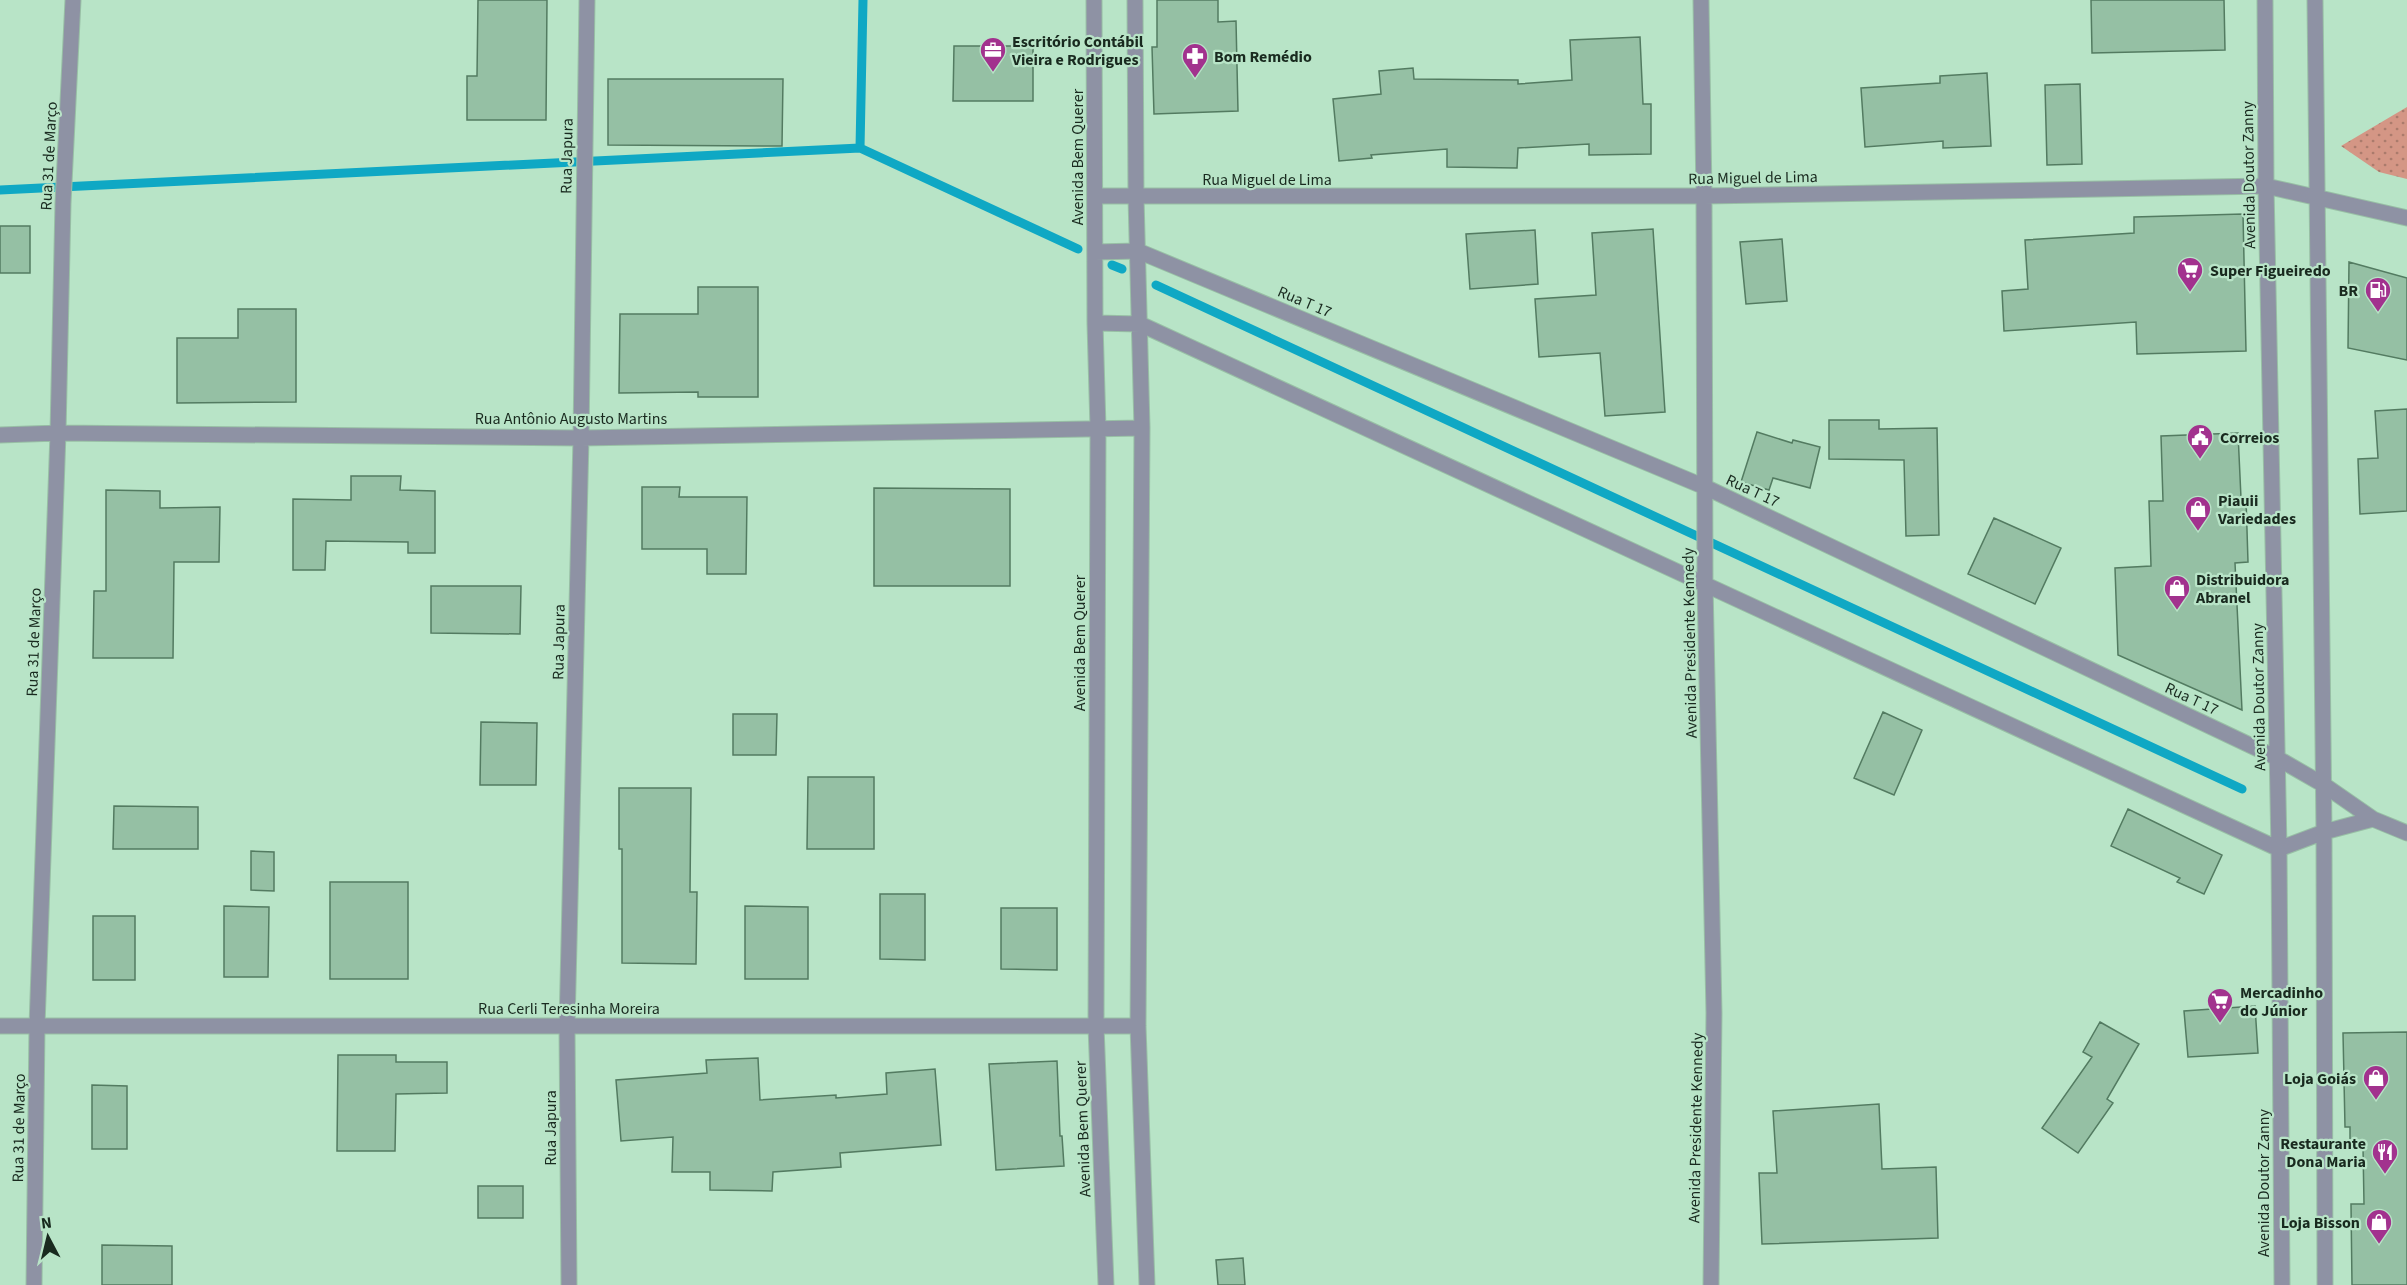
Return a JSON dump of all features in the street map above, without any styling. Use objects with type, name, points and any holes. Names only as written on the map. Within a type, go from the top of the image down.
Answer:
[{"type":"street","name":"Rua 31 de Março","points":[[34,1285],[37,1026],[58,434],[64,172],[73,0]]},
{"type":"street","name":"Rua Japura","points":[[569,1285],[567,1026],[581,438],[587,0]]},
{"type":"street","name":"Avenida Bem Querer","points":[[1094,0],[1095,323],[1098,428],[1096,1026],[1106,1285]]},
{"type":"street","points":[[1135,0],[1136,197],[1142,428],[1138,1026],[1147,1285]]},
{"type":"street","name":"Avenida Presidente Kennedy","points":[[1701,0],[1705,584],[1714,1013],[1711,1285]]},
{"type":"street","name":"Avenida Doutor Zanny","points":[[2265,0],[2266,186],[2279,849],[2282,1285]]},
{"type":"street","points":[[2315,0],[2324,786],[2325,1285]]},
{"type":"street","name":"Rua Miguel de Lima","points":[[1095,196],[1704,196],[2266,186],[2407,218]]},
{"type":"street","name":"Rua T 17","points":[[1095,252],[1138,250],[1705,487],[2277,758],[2373,819],[2407,833]]},
{"type":"street","points":[[1095,323],[1140,324],[2279,849],[2324,832],[2373,819]]},
{"type":"street","name":"Rua Antônio Augusto Martins","points":[[0,435],[581,438],[1142,428]]},
{"type":"street","name":"Rua Cerli Teresinha Moreira","points":[[0,1026],[1138,1026]]},
{"type":"shaded area","points":[[2407,107],[2407,179],[2379,172],[2341,146]]},
{"type":"building","points":[[478,0],[547,0],[546,120],[467,120],[467,76],[477,76]]},
{"type":"building","name":"Bom Remédio","points":[[1157,0],[1218,0],[1218,22],[1236,21],[1238,111],[1154,114],[1152,47],[1157,47]]},
{"type":"building","points":[[2091,0],[2224,0],[2225,50],[2092,53]]},
{"type":"building","points":[[1640,37],[1643,104],[1651,104],[1651,154],[1589,155],[1589,144],[1518,148],[1517,168],[1447,167],[1447,149],[1371,155],[1372,158],[1339,161],[1333,99],[1381,94],[1379,71],[1413,68],[1414,79],[1518,80],[1518,84],[1572,80],[1570,40]]},
{"type":"building","name":"Escritório Contábil Vieira e Rodrigues","points":[[954,46],[1033,46],[1033,101],[953,101]]},
{"type":"building","points":[[1987,73],[1991,146],[1943,148],[1943,141],[1865,147],[1861,88],[1940,83],[1940,76]]},
{"type":"building","points":[[608,79],[783,79],[782,146],[608,145]]},
{"type":"building","points":[[2080,84],[2082,164],[2047,165],[2045,85]]},
{"type":"building","points":[[2243,214],[2246,351],[2137,354],[2136,322],[2004,331],[2002,291],[2028,289],[2025,240],[2134,233],[2134,217]]},
{"type":"building","points":[[0,226],[30,226],[30,273],[0,273]]},
{"type":"building","points":[[1653,229],[1665,412],[1605,416],[1600,353],[1539,357],[1535,299],[1596,295],[1592,233]]},
{"type":"building","points":[[1535,230],[1538,284],[1470,289],[1466,234]]},
{"type":"building","points":[[1782,239],[1787,301],[1746,304],[1740,242]]},
{"type":"building","name":"BR","points":[[2349,262],[2407,278],[2407,360],[2348,348]]},
{"type":"building","points":[[698,287],[758,287],[758,397],[698,397],[698,392],[619,393],[620,314],[698,314]]},
{"type":"building","points":[[238,309],[296,309],[296,402],[177,403],[177,338],[238,338]]},
{"type":"building","points":[[2407,409],[2407,511],[2360,514],[2358,459],[2378,458],[2375,411]]},
{"type":"building","points":[[1829,420],[1879,420],[1879,429],[1937,428],[1939,535],[1906,536],[1904,460],[1829,459]]},
{"type":"building","points":[[1757,432],[1792,443],[1793,440],[1820,447],[1810,488],[1773,478],[1769,490],[1741,482]]},
{"type":"building","points":[[2238,433],[2241,498],[2246,498],[2248,562],[2235,563],[2242,710],[2118,655],[2115,568],[2151,566],[2149,501],[2163,501],[2161,436]]},
{"type":"building","points":[[351,476],[401,476],[400,490],[435,491],[435,553],[408,553],[408,542],[326,541],[325,570],[293,570],[293,499],[351,500]]},
{"type":"building","points":[[642,487],[680,487],[679,497],[747,497],[746,574],[707,574],[707,549],[642,549]]},
{"type":"building","points":[[874,488],[1010,489],[1010,586],[874,586]]},
{"type":"building","points":[[106,490],[160,491],[160,508],[220,507],[219,562],[174,562],[173,658],[93,658],[94,591],[106,591]]},
{"type":"building","points":[[1994,518],[2061,548],[2035,604],[1968,574]]},
{"type":"building","points":[[431,586],[521,586],[520,634],[431,633]]},
{"type":"building","points":[[1883,712],[1922,730],[1894,795],[1854,778]]},
{"type":"building","points":[[733,714],[777,714],[776,755],[733,755]]},
{"type":"building","points":[[481,722],[537,723],[536,785],[480,785]]},
{"type":"building","points":[[808,777],[874,777],[874,849],[807,849]]},
{"type":"building","points":[[619,788],[691,788],[690,892],[697,892],[696,964],[622,963],[622,849],[619,849]]},
{"type":"building","points":[[114,806],[198,807],[198,849],[113,849]]},
{"type":"building","points":[[2128,809],[2222,855],[2204,894],[2177,882],[2180,878],[2111,846]]},
{"type":"building","points":[[251,851],[274,852],[274,891],[251,890]]},
{"type":"building","points":[[330,882],[408,882],[408,979],[330,979]]},
{"type":"building","points":[[880,894],[925,894],[925,960],[880,959]]},
{"type":"building","points":[[224,906],[269,907],[268,977],[224,977]]},
{"type":"building","points":[[745,906],[808,907],[808,979],[745,979]]},
{"type":"building","points":[[1001,908],[1057,908],[1057,970],[1001,969]]},
{"type":"building","points":[[93,916],[135,916],[135,980],[93,980]]},
{"type":"building","name":"Mercadinho do Júnior","points":[[2255,1006],[2258,1053],[2188,1057],[2184,1011]]},
{"type":"building","points":[[2100,1022],[2139,1044],[2107,1099],[2113,1103],[2078,1153],[2042,1128],[2092,1057],[2083,1052]]},
{"type":"building","points":[[2407,1032],[2407,1285],[2352,1285],[2351,1204],[2364,1204],[2363,1147],[2350,1147],[2350,1127],[2345,1127],[2343,1033]]},
{"type":"building","points":[[338,1055],[396,1055],[396,1062],[447,1062],[447,1093],[396,1094],[395,1151],[337,1151]]},
{"type":"building","points":[[758,1058],[760,1100],[887,1094],[886,1073],[935,1069],[941,1145],[840,1153],[841,1167],[773,1172],[772,1191],[710,1190],[710,1172],[672,1172],[673,1137],[621,1141],[616,1080],[707,1073],[706,1060]]},
{"type":"building","points":[[1057,1061],[1060,1136],[1062,1136],[1064,1166],[996,1170],[989,1064]]},
{"type":"building","points":[[92,1085],[127,1086],[127,1149],[92,1149]]},
{"type":"building","points":[[1879,1104],[1882,1169],[1936,1167],[1938,1238],[1762,1244],[1759,1173],[1777,1173],[1773,1111]]},
{"type":"building","points":[[478,1186],[523,1186],[523,1218],[478,1218]]},
{"type":"building","points":[[102,1245],[172,1246],[172,1285],[102,1285]]},
{"type":"building","points":[[1243,1258],[1245,1285],[1218,1285],[1216,1260]]},
{"type":"waterway","points":[[860,148],[863,0]]},
{"type":"waterway","points":[[0,190],[860,148],[1078,249]]},
{"type":"waterway","points":[[1112,265],[1122,269]]},
{"type":"waterway","points":[[1156,285],[2242,789]]},
{"type":"place","name":"Escritório Contábil Vieira e Rodrigues","points":[[993,73]]},
{"type":"place","name":"Bom Remédio","points":[[1195,79]]},
{"type":"place","name":"Super Figueiredo","points":[[2190,293]]},
{"type":"place","name":"BR","points":[[2378,313]]},
{"type":"place","name":"Correios","points":[[2200,460]]},
{"type":"place","name":"Piauii Variedades","points":[[2198,532]]},
{"type":"place","name":"Distribuidora Abranel","points":[[2177,611]]},
{"type":"place","name":"Mercadinho do Júnior","points":[[2220,1024]]},
{"type":"place","name":"Loja Goiás","points":[[2376,1101]]},
{"type":"place","name":"Restaurante Dona Maria","points":[[2385,1175]]},
{"type":"place","name":"Loja Bisson","points":[[2379,1245]]}]
